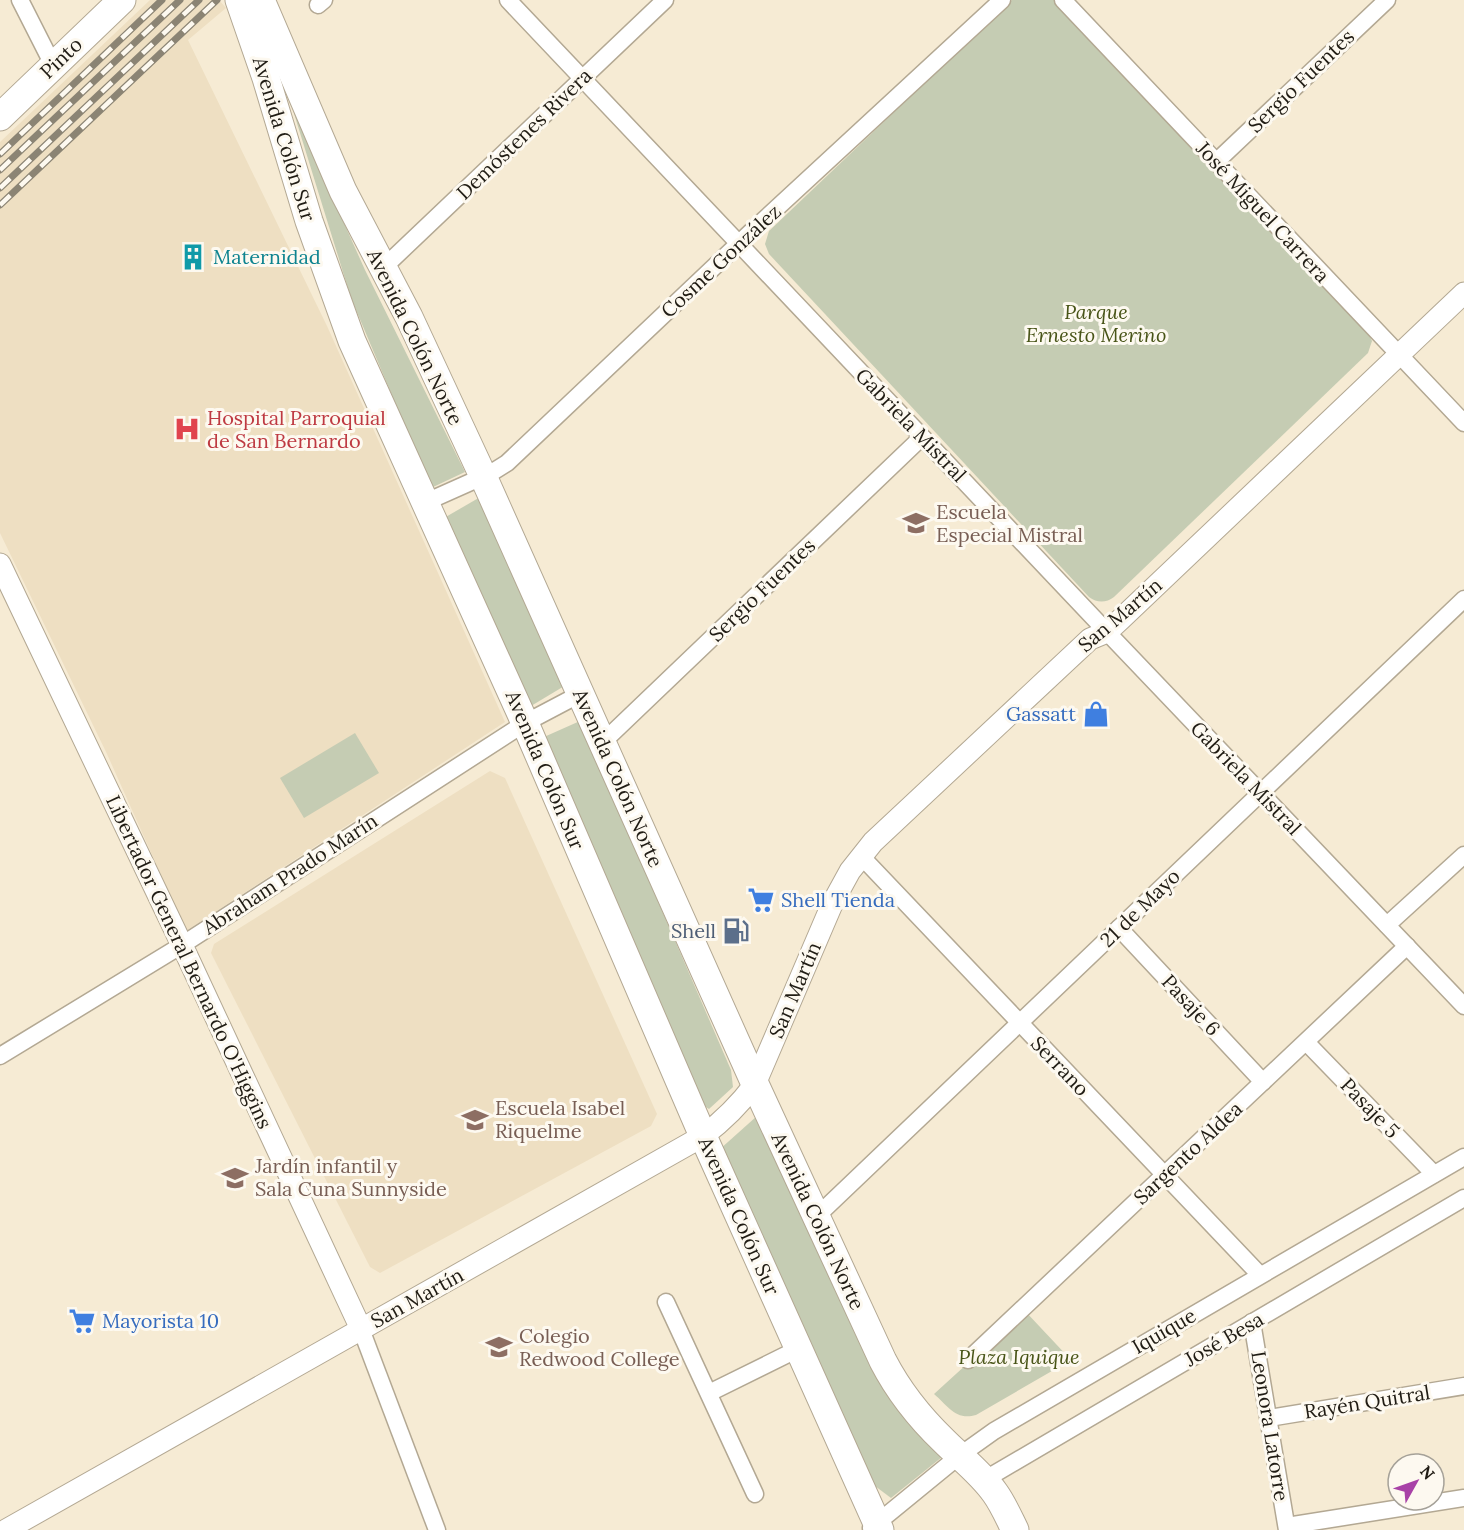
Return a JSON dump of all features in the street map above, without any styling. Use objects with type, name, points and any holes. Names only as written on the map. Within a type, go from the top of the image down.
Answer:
[{"type":"main road","name":"Pinto","points":[[0,117],[122,0]]},
{"type":"main road","name":"Avenida Colón Sur","points":[[239,0],[266,78],[309,221],[352,340],[525,723],[875,1528]]},
{"type":"main road","name":"Avenida Colón Norte","points":[[261,0],[343,191],[409,317],[483,476],[755,1084],[893,1382],[923,1420],[984,1480],[996,1495],[1015,1530]]},
{"type":"street","points":[[20,0],[53,65]]},
{"type":"street","name":"Gabriela Mistral","points":[[508,0],[1464,1006]]},
{"type":"street","name":"Demóstenes Rivera","points":[[382,269],[665,0]]},
{"type":"street","name":"Cosme González","points":[[426,502],[499,469],[514,456],[1002,0]]},
{"type":"street","name":"José Miguel Carrera","points":[[1064,0],[1464,423]]},
{"type":"street","name":"Sergio Fuentes","points":[[1216,162],[1387,0]]},
{"type":"street","name":"San Martín","points":[[6,1530],[361,1329],[520,1242],[703,1136],[732,1112],[755,1084],[833,902],[861,856],[886,829],[1090,639],[1107,632],[1464,293]]},
{"type":"street","name":"Sergio Fuentes","points":[[602,743],[922,437]]},
{"type":"street","name":"Libertador General Bernardo O'Higgins","points":[[0,564],[182,945],[361,1329],[437,1530]]},
{"type":"street","name":"21 de Mayo","points":[[816,1217],[1260,793],[1461,609]]},
{"type":"street","name":"Abraham Prado Marín","points":[[0,1056],[182,945],[525,723],[580,694]]},
{"type":"street","points":[[1387,925],[1464,855]]},
{"type":"street","name":"Serrano","points":[[861,856],[1260,1275]]},
{"type":"street","name":"Pasaje 6","points":[[1119,928],[1263,1082]]},
{"type":"street","name":"Sargento Aldea","points":[[968,1360],[1407,946]]},
{"type":"street","name":"Pasaje 5","points":[[1306,1041],[1434,1174]]},
{"type":"street","name":"Iquique","points":[[875,1528],[959,1456],[994,1431],[1464,1157]]},
{"type":"street","name":"José Besa","points":[[984,1480],[1464,1198]]},
{"type":"street","points":[[666,1302],[755,1494]]},
{"type":"street","name":"Leonora Latorre","points":[[1252,1322],[1287,1528]]},
{"type":"street","points":[[709,1393],[798,1349]]},
{"type":"street","name":"Rayén Quitral","points":[[1269,1418],[1464,1386]]},
{"type":"street","points":[[1287,1528],[1464,1498]]},
{"type":"shaded area","name":"Hospital Parroquial de San Bernardo","points":[[150,0],[219,0],[226,8],[188,40],[327,326],[505,722],[186,931],[107,754],[0,533],[0,142]]},
{"type":"shaded area","points":[[490,771],[505,778],[657,1114],[651,1126],[380,1273],[370,1267],[211,953],[214,944]]},
{"type":"green space","name":"Parque Ernesto Merino","points":[[1012,0],[1054,0],[1367,330],[1372,341],[1368,353],[1114,597],[1105,601],[1089,597],[769,254],[765,244],[769,231]]},
{"type":"green space","points":[[292,107],[365,270],[465,472],[431,488],[351,298]]},
{"type":"green space","points":[[482,496],[566,685],[531,706],[444,518]]},
{"type":"green space","points":[[580,721],[731,1070],[733,1087],[709,1109],[698,1102],[544,737]]},
{"type":"green space","points":[[355,733],[379,773],[304,818],[280,778]]},
{"type":"green space","points":[[757,1116],[947,1453],[891,1498],[875,1486],[719,1150]]},
{"type":"green space","name":"Plaza Iquique","points":[[1025,1311],[1071,1360],[976,1415],[963,1416],[953,1411],[934,1394]]},
{"type":"railway","points":[[0,154],[162,0]]},
{"type":"railway","points":[[0,170],[180,0]]},
{"type":"railway","points":[[0,188],[199,0]]},
{"type":"railway","points":[[0,205],[217,0]]},
{"type":"place","name":"Maternidad","points":[[193,257]]},
{"type":"place","name":"Hospital Parroquial de San Bernardo","points":[[187,429]]},
{"type":"place","name":"Escuela Especial Mistral","points":[[916,523]]},
{"type":"place","name":"Gassatt","points":[[1096,714]]},
{"type":"place","name":"Shell Tienda","points":[[761,900]]},
{"type":"place","name":"Shell","points":[[736,931]]},
{"type":"place","name":"Escuela Isabel Riquelme","points":[[475,1120]]},
{"type":"place","name":"Jardín infantil y Sala Cuna Sunnyside","points":[[235,1178]]},
{"type":"place","name":"Mayorista 10","points":[[82,1321]]},
{"type":"place","name":"Colegio Redwood College","points":[[499,1347]]}]
